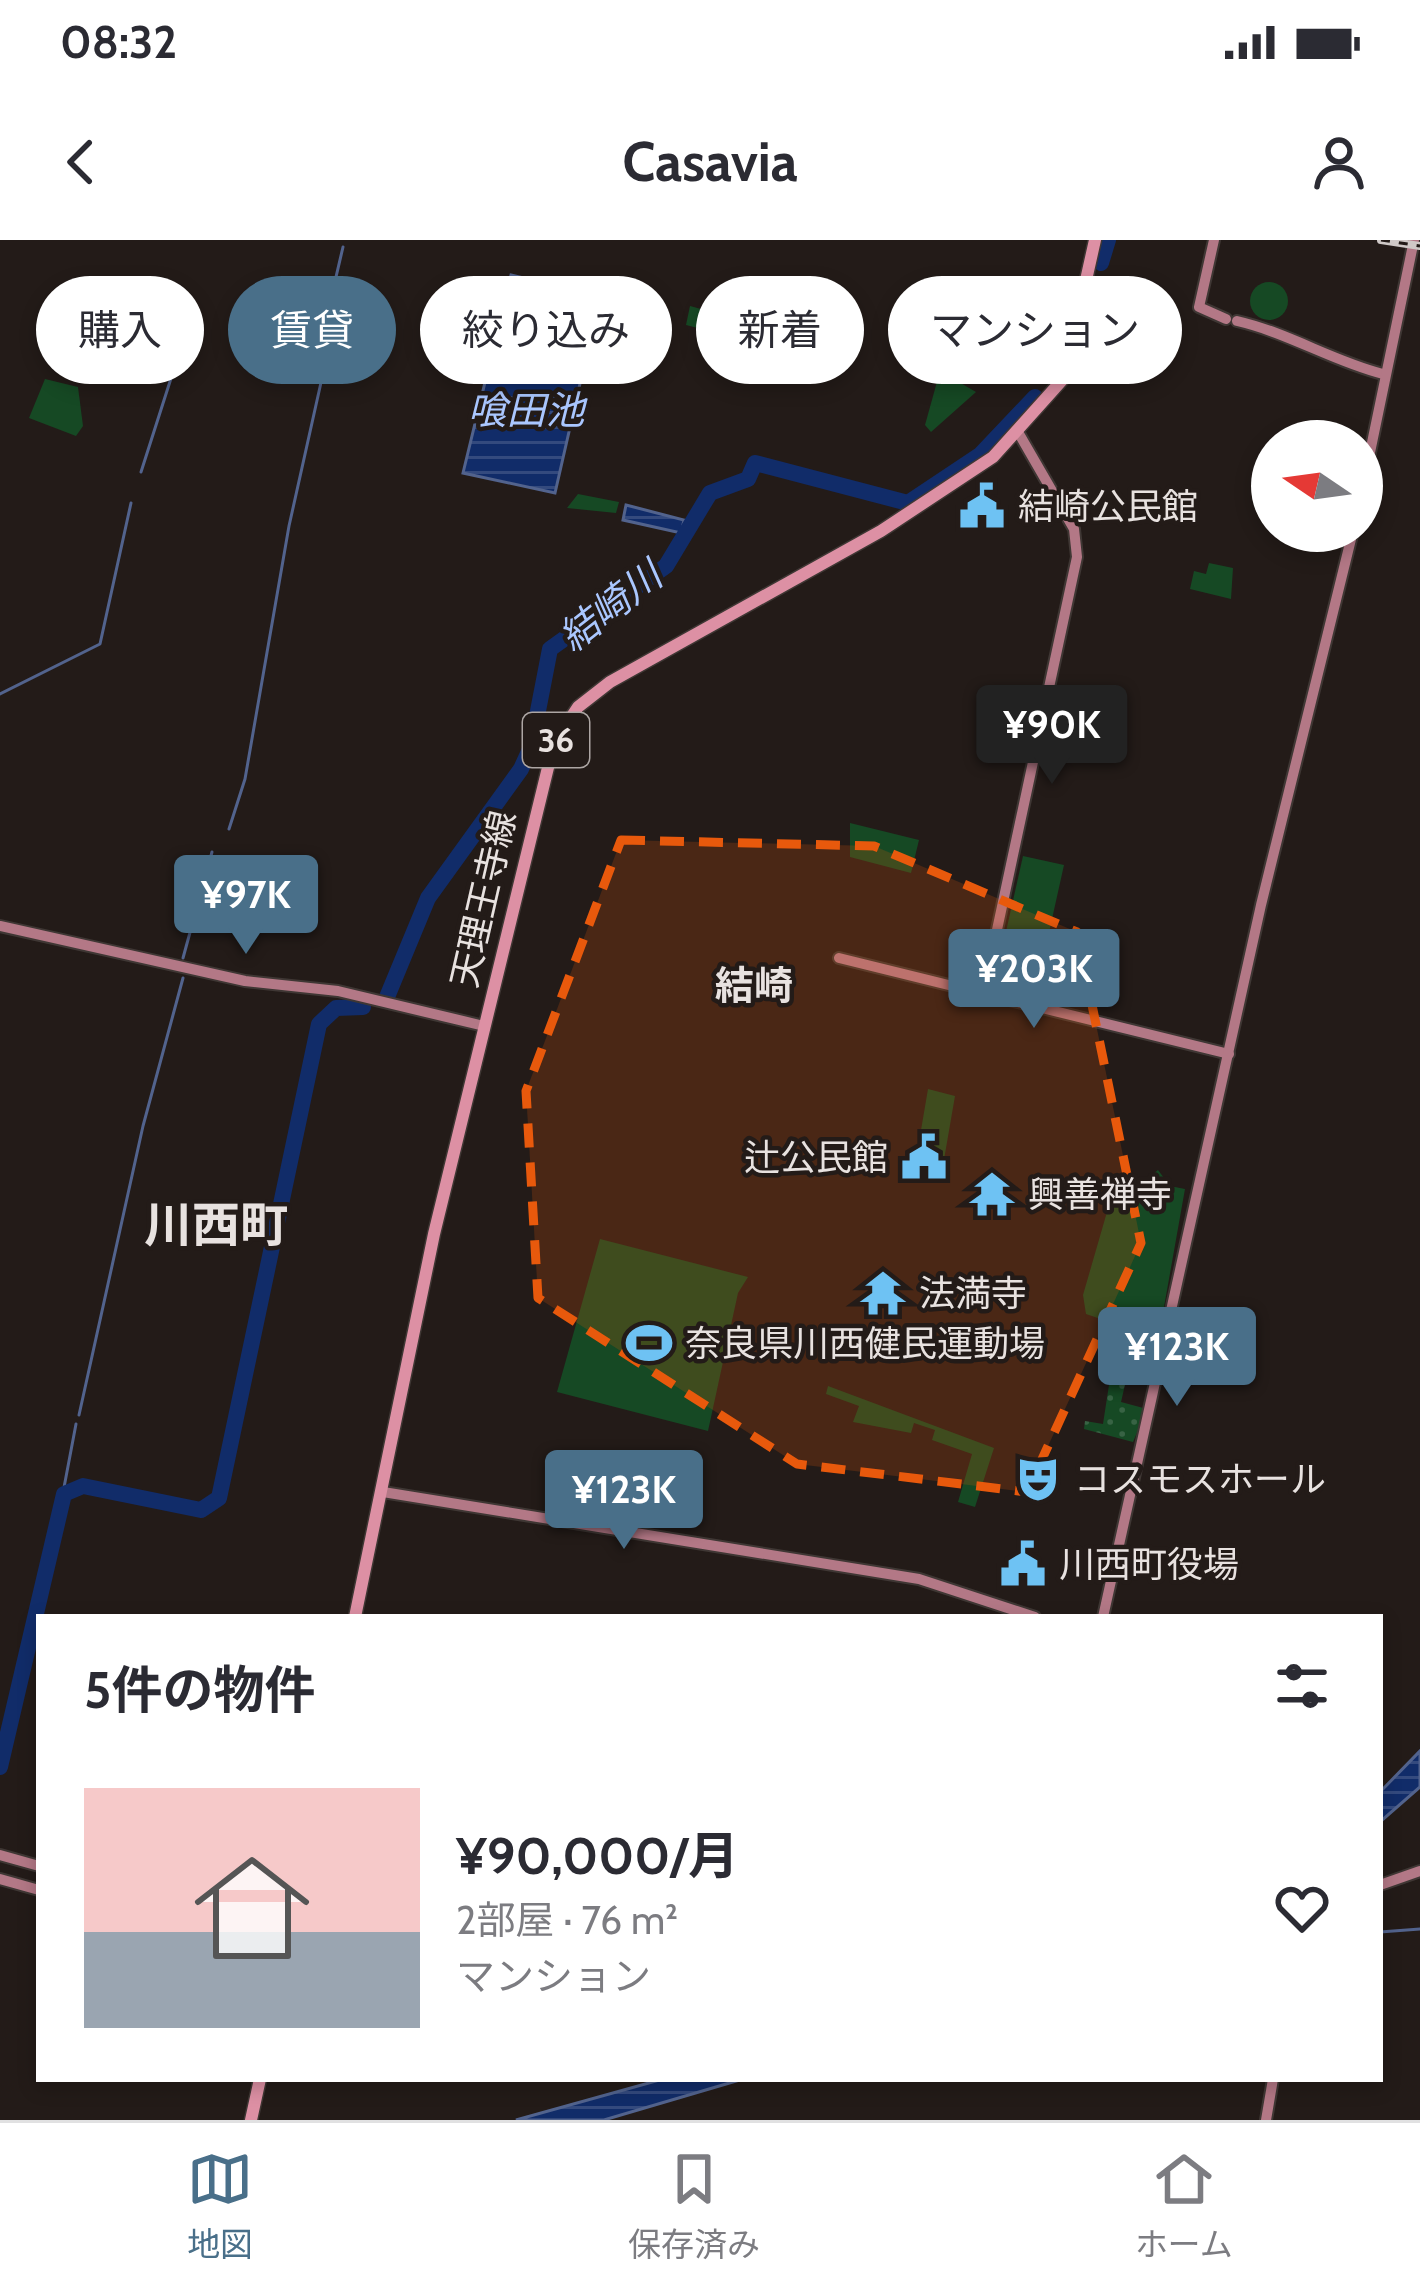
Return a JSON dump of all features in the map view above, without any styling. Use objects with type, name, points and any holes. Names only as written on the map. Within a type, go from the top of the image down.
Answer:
[{"type":"main road","name":"天理王寺線","points":[[356,1614],[434,1234],[554,743],[578,706],[610,682],[922,506],[993,457],[1064,378],[1095,240]]},
{"type":"main road","points":[[251,2120],[259,2082]]},
{"type":"street","points":[[1214,240],[1199,307],[1280,331],[1383,374]]},
{"type":"street","points":[[1375,420],[1414,240]]},
{"type":"street","points":[[983,995],[1077,557],[1074,529],[1018,432]]},
{"type":"street","points":[[1104,1614],[1229,1054],[1349,552]]},
{"type":"street","points":[[0,926],[245,981],[338,992],[484,1025]]},
{"type":"street","points":[[839,958],[1229,1054]]},
{"type":"street","points":[[382,1492],[919,1579],[1026,1614]]},
{"type":"street","points":[[0,1855],[36,1865]]},
{"type":"street","points":[[1383,1884],[1420,1871]]},
{"type":"street","points":[[0,1879],[36,1889]]},
{"type":"street","points":[[1266,2120],[1273,2082]]},
{"type":"highlighted area","points":[[621,840],[874,846],[1077,932],[1141,1243],[1027,1492],[797,1464],[538,1298],[526,1091]]},
{"type":"green space","points":[[1269,282],[1283,287],[1288,301],[1283,315],[1269,320],[1255,315],[1250,301],[1255,287]]},
{"type":"green space","points":[[690,306],[696,308],[696,328],[686,325]]},
{"type":"green space","points":[[43,384],[78,387],[83,426],[76,436],[29,418]]},
{"type":"green space","points":[[936,384],[962,384],[976,392],[931,432],[925,425]]},
{"type":"green space","points":[[578,494],[619,502],[616,513],[567,508]]},
{"type":"green space","points":[[1209,563],[1233,568],[1231,599],[1190,589],[1194,571],[1206,574]]},
{"type":"green space","points":[[850,823],[919,840],[911,873],[850,857]]},
{"type":"green space","points":[[1023,856],[1064,865],[1046,946],[1040,951],[1007,943],[1005,936]]},
{"type":"green space","points":[[928,1089],[955,1096],[941,1177],[928,1174],[934,1140],[920,1136]]},
{"type":"green space","points":[[1158,1170],[1170,1186],[1185,1189],[1161,1324],[1124,1327],[1086,1314],[1083,1295],[1107,1212]]},
{"type":"green space","name":"奈良県川西健民運動場","points":[[600,1239],[748,1277],[738,1293],[708,1431],[557,1392]]},
{"type":"green space","points":[[1111,1372],[1127,1376],[1121,1402],[1147,1409],[1133,1442],[1084,1429],[1085,1421],[1103,1424]]},
{"type":"green space","points":[[828,1386],[994,1448],[975,1507],[958,1502],[972,1454],[932,1440],[935,1430],[914,1423],[911,1433],[853,1422],[859,1406],[826,1394]]},
{"type":"water","name":"喰田池","points":[[485,384],[580,384],[555,493],[463,473]]},
{"type":"water","points":[[626,505],[684,520],[681,533],[623,520]]},
{"type":"water","points":[[1420,1751],[1420,1787],[1383,1819],[1383,1789]]},
{"type":"water","points":[[652,2082],[733,2082],[604,2120],[516,2120]]},
{"type":"waterway","name":"結崎川","points":[[1101,263],[1108,240]]},
{"type":"waterway","points":[[336,276],[343,247]]},
{"type":"waterway","points":[[141,472],[169,384]]},
{"type":"waterway","points":[[229,829],[245,779],[289,526],[321,384]]},
{"type":"waterway","name":"結崎川","points":[[387,997],[428,898],[521,769],[531,747],[550,649],[666,566],[710,493],[748,479],[755,463],[908,503],[980,455],[1035,397]]},
{"type":"waterway","points":[[0,694],[100,644],[131,503]]},
{"type":"waterway","points":[[183,958],[212,852]]},
{"type":"waterway","points":[[79,1415],[143,1126],[183,978]]},
{"type":"waterway","name":"結崎川","points":[[0,1767],[64,1494],[83,1486],[201,1510],[219,1498],[319,1024],[336,1008],[363,1007]]},
{"type":"waterway","points":[[62,1498],[76,1424]]},
{"type":"waterway","points":[[1383,1932],[1420,1929]]},
{"type":"railway","points":[[1381,240],[1420,246]]},
{"type":"place","name":"結崎公民館","points":[[982,506]]},
{"type":"place","name":"辻公民館","points":[[924,1157]]},
{"type":"place","name":"興善禅寺","points":[[992,1194]]},
{"type":"place","name":"法満寺","points":[[883,1293]]},
{"type":"place","name":"奈良県川西健民運動場","points":[[649,1343]]},
{"type":"place","name":"コスモスホール","points":[[1038,1479]]},
{"type":"place","name":"川西町役場","points":[[1023,1564]]},
{"type":"district","name":"結崎","points":[[754,985]]},
{"type":"district","name":"川西町","points":[[216,1225]]}]
